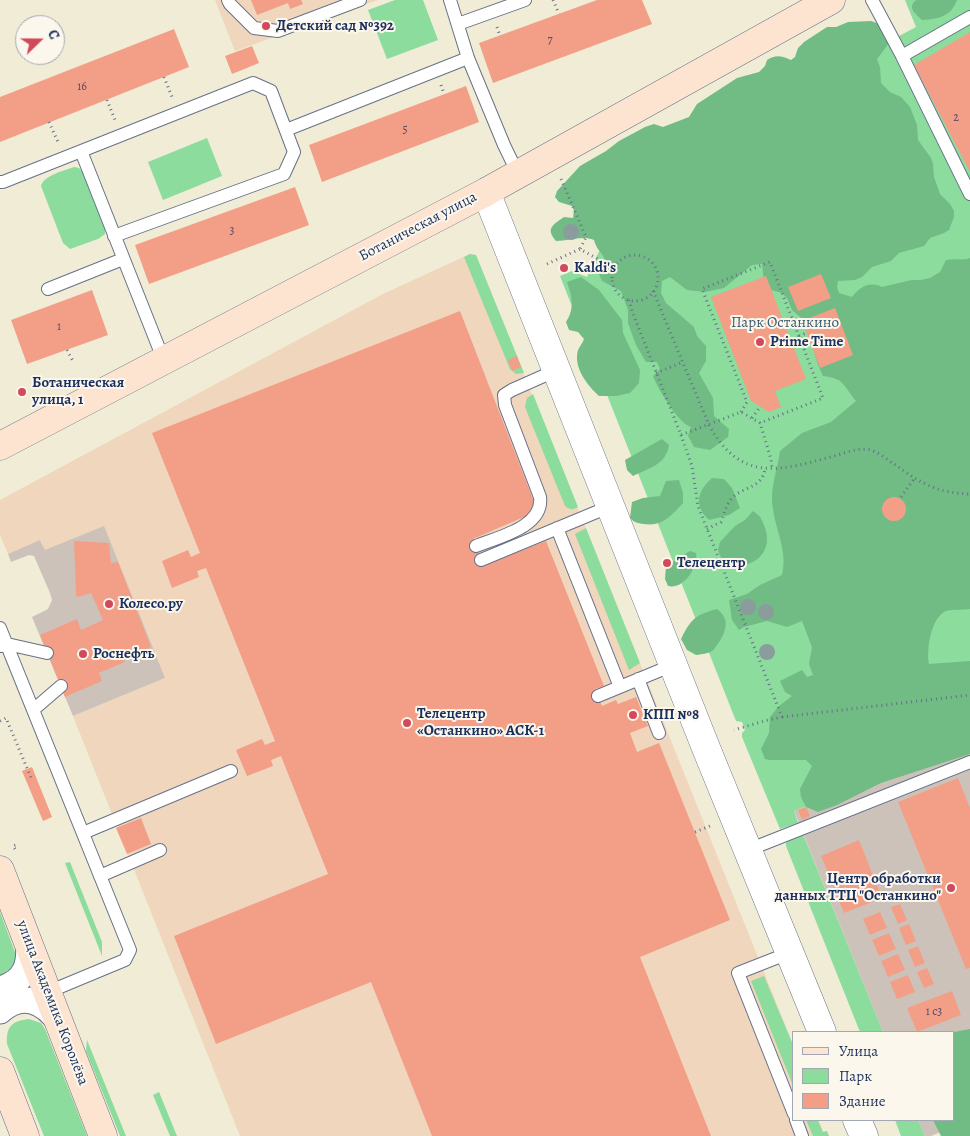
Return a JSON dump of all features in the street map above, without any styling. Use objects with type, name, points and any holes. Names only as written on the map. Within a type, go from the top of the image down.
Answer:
[{"type":"main road","name":"Ботаническая улица","points":[[0,446],[486,192],[831,0]]},
{"type":"main road","name":"улица Академика Королёва","points":[[0,870],[103,1136]]},
{"type":"main road","points":[[1,1078],[25,1136]]},
{"type":"street","points":[[486,192],[673,664],[822,1031]]},
{"type":"street","points":[[0,989],[18,981],[26,970],[30,956],[28,941]]},
{"type":"street","points":[[0,1011],[12,1003],[25,1000],[38,1003],[50,1010],[59,1022]]},
{"type":"street","points":[[857,1121],[864,1136]]},
{"type":"lane","points":[[228,0],[254,28],[278,31],[360,0]]},
{"type":"lane","points":[[450,0],[468,58],[518,174]]},
{"type":"lane","points":[[458,24],[525,0]]},
{"type":"lane","points":[[872,0],[902,56],[970,194]]},
{"type":"lane","points":[[902,56],[970,17]]},
{"type":"lane","points":[[286,130],[468,58]]},
{"type":"lane","points":[[0,182],[253,83],[271,91],[294,152],[284,174],[114,236]]},
{"type":"lane","points":[[81,151],[164,361]]},
{"type":"lane","points":[[48,289],[123,259]]},
{"type":"lane","points":[[476,546],[527,525],[539,512],[540,497],[505,405],[504,395],[557,370]]},
{"type":"lane","points":[[481,560],[611,506]]},
{"type":"lane","points":[[557,528],[620,687]]},
{"type":"lane","points":[[0,628],[3,645],[33,710],[130,950],[126,960],[48,992]]},
{"type":"lane","points":[[3,645],[47,653]]},
{"type":"lane","points":[[598,696],[673,664]]},
{"type":"lane","points":[[638,679],[659,733]]},
{"type":"lane","points":[[33,710],[60,686]]},
{"type":"lane","points":[[748,850],[970,762]]},
{"type":"lane","points":[[83,833],[231,771]]},
{"type":"lane","points":[[100,876],[160,850]]},
{"type":"lane","points":[[790,953],[738,973],[792,1106]]},
{"type":"lane","points":[[796,1121],[802,1136]]},
{"type":"path","points":[[553,0],[559,14]]},
{"type":"path","points":[[107,100],[121,135]]},
{"type":"path","points":[[50,122],[64,158]]},
{"type":"path","points":[[547,264],[580,250],[586,237],[561,179]]},
{"type":"path","points":[[580,250],[614,268]]},
{"type":"path","points":[[626,256],[643,256],[655,267],[658,275],[654,291],[647,297],[638,300],[629,300],[622,296],[616,291],[613,283],[612,275],[614,268],[626,256]]},
{"type":"path","points":[[681,435],[740,412],[747,402],[702,289],[770,262],[823,398],[760,423]]},
{"type":"path","points":[[654,291],[709,425],[719,442],[733,456],[756,468],[772,469],[786,468],[863,449],[875,452],[914,479],[942,491],[970,494]]},
{"type":"path","points":[[629,300],[692,466],[696,500],[782,717]]},
{"type":"path","points":[[784,322],[792,319]]},
{"type":"path","points":[[799,336],[806,334]]},
{"type":"path","points":[[67,350],[74,363]]},
{"type":"path","points":[[656,373],[683,362]]},
{"type":"path","points":[[752,418],[760,407]]},
{"type":"path","points":[[740,412],[760,423],[771,459],[772,469]]},
{"type":"path","points":[[707,529],[721,522],[726,507],[734,496],[758,483],[764,475],[765,469]]},
{"type":"path","points":[[901,497],[914,479]]},
{"type":"path","points":[[734,730],[757,722],[782,717],[970,695]]},
{"type":"path","points":[[0,721],[6,718],[32,780]]},
{"type":"path","points":[[695,832],[710,826]]},
{"type":"shaded area","name":"Детский сад №392","points":[[215,0],[378,0],[235,51]]},
{"type":"shaded area","points":[[470,254],[476,255],[792,1042],[792,1121],[818,1121],[823,1132],[827,1131],[829,1136],[240,1136],[73,716],[165,678],[45,550],[41,541],[8,554],[0,535],[0,500],[383,294]]},
{"type":"shaded area","points":[[104,526],[165,678],[73,716],[32,617],[48,609],[52,600],[50,593],[34,556],[29,555],[11,562],[8,554],[40,540],[45,550]]},
{"type":"shaded area","points":[[970,743],[970,1120],[931,1136],[925,1136],[918,1121],[955,1121],[955,1031],[883,1031],[794,811]]},
{"type":"green space","points":[[395,0],[423,0],[438,40],[387,59],[368,10]]},
{"type":"green space","name":"Парк Останкино","points":[[905,0],[970,0],[970,743],[794,811],[798,823],[780,829],[742,737],[742,733],[745,730],[742,722],[736,721],[560,276],[572,271],[587,277],[604,241],[869,52],[916,27]]},
{"type":"green space","points":[[916,0],[957,0],[948,14],[922,20],[912,8]]},
{"type":"green space","name":"Парк Останкино","points":[[871,21],[882,25],[889,43],[877,59],[880,67],[881,83],[890,92],[901,97],[910,107],[917,125],[918,140],[931,158],[934,177],[940,194],[950,204],[954,211],[954,217],[949,230],[930,238],[924,246],[899,253],[891,261],[872,267],[862,277],[855,280],[838,281],[837,287],[839,293],[852,297],[858,290],[869,285],[882,287],[930,278],[940,272],[946,260],[970,258],[970,609],[949,610],[941,614],[933,627],[928,658],[929,664],[970,661],[970,754],[881,783],[837,805],[818,812],[806,807],[801,797],[800,789],[812,766],[806,760],[765,759],[761,749],[769,733],[770,717],[779,706],[792,696],[785,692],[780,681],[802,670],[807,677],[813,675],[809,664],[812,647],[802,621],[787,627],[767,621],[739,630],[732,620],[729,600],[747,594],[760,585],[782,575],[784,566],[782,547],[772,498],[780,451],[802,433],[831,422],[856,401],[839,380],[823,376],[805,321],[792,310],[787,298],[782,293],[767,289],[762,264],[752,265],[724,288],[705,292],[687,290],[670,277],[662,281],[661,293],[666,303],[694,327],[697,336],[706,346],[706,361],[699,373],[713,398],[714,416],[729,429],[728,437],[710,450],[694,447],[688,436],[691,427],[675,413],[653,376],[660,369],[657,362],[646,362],[636,345],[628,323],[628,310],[621,291],[602,281],[599,274],[605,260],[594,240],[580,238],[556,241],[551,230],[564,217],[573,218],[574,211],[572,206],[559,202],[555,197],[557,191],[580,166],[645,127],[654,124],[663,127],[689,117],[697,104],[737,78],[759,72],[770,58],[779,56],[791,60],[804,42],[827,27],[836,27],[848,22]]},
{"type":"green space","points":[[207,138],[222,176],[163,200],[148,162]]},
{"type":"green space","points":[[74,167],[82,171],[105,229],[105,234],[98,239],[70,249],[63,243],[41,186],[50,176]]},
{"type":"green space","points":[[470,254],[476,255],[524,373],[516,374],[510,369],[464,257]]},
{"type":"green space","points":[[581,277],[599,290],[622,320],[623,333],[640,370],[639,383],[630,393],[616,396],[599,396],[590,387],[579,369],[577,363],[578,350],[584,339],[578,332],[569,330],[566,322],[572,307],[567,282]]},
{"type":"green space","points":[[533,394],[578,507],[575,509],[565,506],[525,407],[527,398]]},
{"type":"green space","points":[[662,439],[669,445],[661,461],[633,476],[627,470],[625,460]]},
{"type":"green space","points":[[712,478],[724,479],[732,488],[740,508],[729,515],[709,520],[701,509],[699,499],[703,488]]},
{"type":"green space","points":[[679,480],[683,493],[683,503],[666,520],[656,524],[642,524],[630,518],[632,502],[643,498],[660,496],[666,481]]},
{"type":"green space","points":[[753,511],[761,518],[766,533],[767,543],[764,551],[759,558],[743,565],[723,563],[718,550],[720,542]]},
{"type":"green space","points":[[586,528],[640,663],[629,670],[575,534]]},
{"type":"green space","points":[[690,551],[696,553],[693,570],[685,581],[674,586],[668,586],[665,579],[666,566]]},
{"type":"green space","points":[[717,609],[724,617],[726,626],[723,636],[713,651],[696,655],[687,650],[681,639],[691,622],[704,613]]},
{"type":"green space","points":[[803,834],[883,1031],[860,1031],[786,846],[786,841]]},
{"type":"green space","points":[[70,862],[102,942],[102,956],[65,863]]},
{"type":"green space","points":[[0,912],[16,955],[11,968],[0,975]]},
{"type":"green space","points":[[764,976],[792,1042],[792,1083],[751,981]]},
{"type":"green space","points":[[29,1019],[41,1023],[45,1029],[87,1136],[44,1136],[7,1044],[11,1025],[18,1021]]},
{"type":"green space","points":[[970,1029],[970,1136],[941,1136],[934,1121],[955,1121],[955,1032]]},
{"type":"green space","points":[[87,1040],[126,1136],[120,1136],[86,1051]]},
{"type":"green space","points":[[159,1092],[177,1136],[170,1136],[153,1095]]},
{"type":"green space","points":[[806,1121],[818,1121],[823,1132],[827,1131],[829,1136],[813,1136]]},
{"type":"green space","points":[[895,1121],[918,1121],[925,1136],[901,1136]]},
{"type":"building","points":[[251,0],[301,0],[303,4],[290,9],[288,3],[257,15]]},
{"type":"building","points":[[597,0],[642,0],[652,24],[493,83],[479,43]]},
{"type":"building","points":[[174,29],[189,67],[0,142],[0,97]]},
{"type":"building","points":[[970,32],[970,172],[914,65]]},
{"type":"building","points":[[252,46],[259,63],[232,74],[225,56]]},
{"type":"building","points":[[466,86],[479,122],[322,182],[309,145]]},
{"type":"building","points":[[295,187],[309,225],[149,284],[135,245]]},
{"type":"building","points":[[821,274],[831,298],[798,311],[788,287]]},
{"type":"building","points":[[766,276],[806,379],[775,391],[781,407],[769,412],[751,401],[711,297]]},
{"type":"building","points":[[92,290],[108,335],[27,364],[11,320]]},
{"type":"building","points":[[835,308],[853,355],[820,368],[802,321]]},
{"type":"building","name":"Телецентр «Останкино» АСК-1","points":[[460,311],[533,499],[533,507],[530,513],[524,517],[473,539],[484,565],[546,541],[604,686],[595,689],[602,706],[616,700],[618,704],[636,697],[648,726],[630,733],[637,752],[659,743],[730,920],[640,957],[711,1136],[432,1136],[371,982],[216,1044],[174,936],[328,874],[281,756],[271,760],[273,766],[247,776],[236,750],[262,739],[265,745],[275,741],[206,568],[197,571],[199,577],[172,588],[162,561],[188,550],[191,557],[200,553],[152,433]]},
{"type":"building","points":[[517,356],[521,367],[512,371],[508,360]]},
{"type":"building","points":[[894,497],[903,500],[906,509],[903,518],[894,521],[885,518],[882,509],[885,500]]},
{"type":"building","points":[[74,541],[109,543],[111,563],[118,562],[151,647],[124,659],[125,662],[99,673],[102,681],[65,697],[40,635],[77,619],[81,630],[103,620],[91,593],[79,597],[76,596]]},
{"type":"building","points":[[32,767],[52,817],[43,821],[22,771]]},
{"type":"building","name":"Центр обработки данных ТТЦ \"Останкино\"","points":[[958,778],[970,808],[970,968],[966,969],[898,802]]},
{"type":"building","points":[[806,807],[810,816],[802,820],[798,810]]},
{"type":"building","points":[[141,818],[151,844],[127,854],[116,828]]},
{"type":"building","points":[[859,840],[882,898],[844,913],[821,856]]},
{"type":"building","points":[[900,904],[907,920],[898,924],[891,907]]},
{"type":"building","points":[[880,912],[887,928],[870,935],[863,919]]},
{"type":"building","points":[[909,924],[916,941],[906,945],[899,928]]},
{"type":"building","points":[[889,933],[896,949],[879,956],[872,940]]},
{"type":"building","points":[[918,946],[925,963],[915,967],[908,950]]},
{"type":"building","points":[[898,954],[905,970],[888,977],[881,961]]},
{"type":"building","points":[[927,968],[934,984],[924,988],[917,972]]},
{"type":"building","points":[[908,975],[915,992],[897,999],[890,982]]},
{"type":"building","points":[[952,991],[961,1015],[917,1031],[907,1008]]},
{"type":"place","name":"Детский сад №392","points":[[266,26]]},
{"type":"place","name":"Kaldi's","points":[[564,268]]},
{"type":"place","name":"Prime Time","points":[[760,342]]},
{"type":"place","name":"Ботаническая улица, 1","points":[[22,392]]},
{"type":"place","name":"Телецентр","points":[[667,563]]},
{"type":"place","name":"Колесо.ру","points":[[109,604]]},
{"type":"place","name":"Роснефть","points":[[83,654]]},
{"type":"place","name":"КПП №8","points":[[633,715]]},
{"type":"place","name":"Телецентр «Останкино» АСК-1","points":[[407,723]]},
{"type":"place","name":"Центр обработки данных ТТЦ \"Останкино\"","points":[[951,888]]}]
